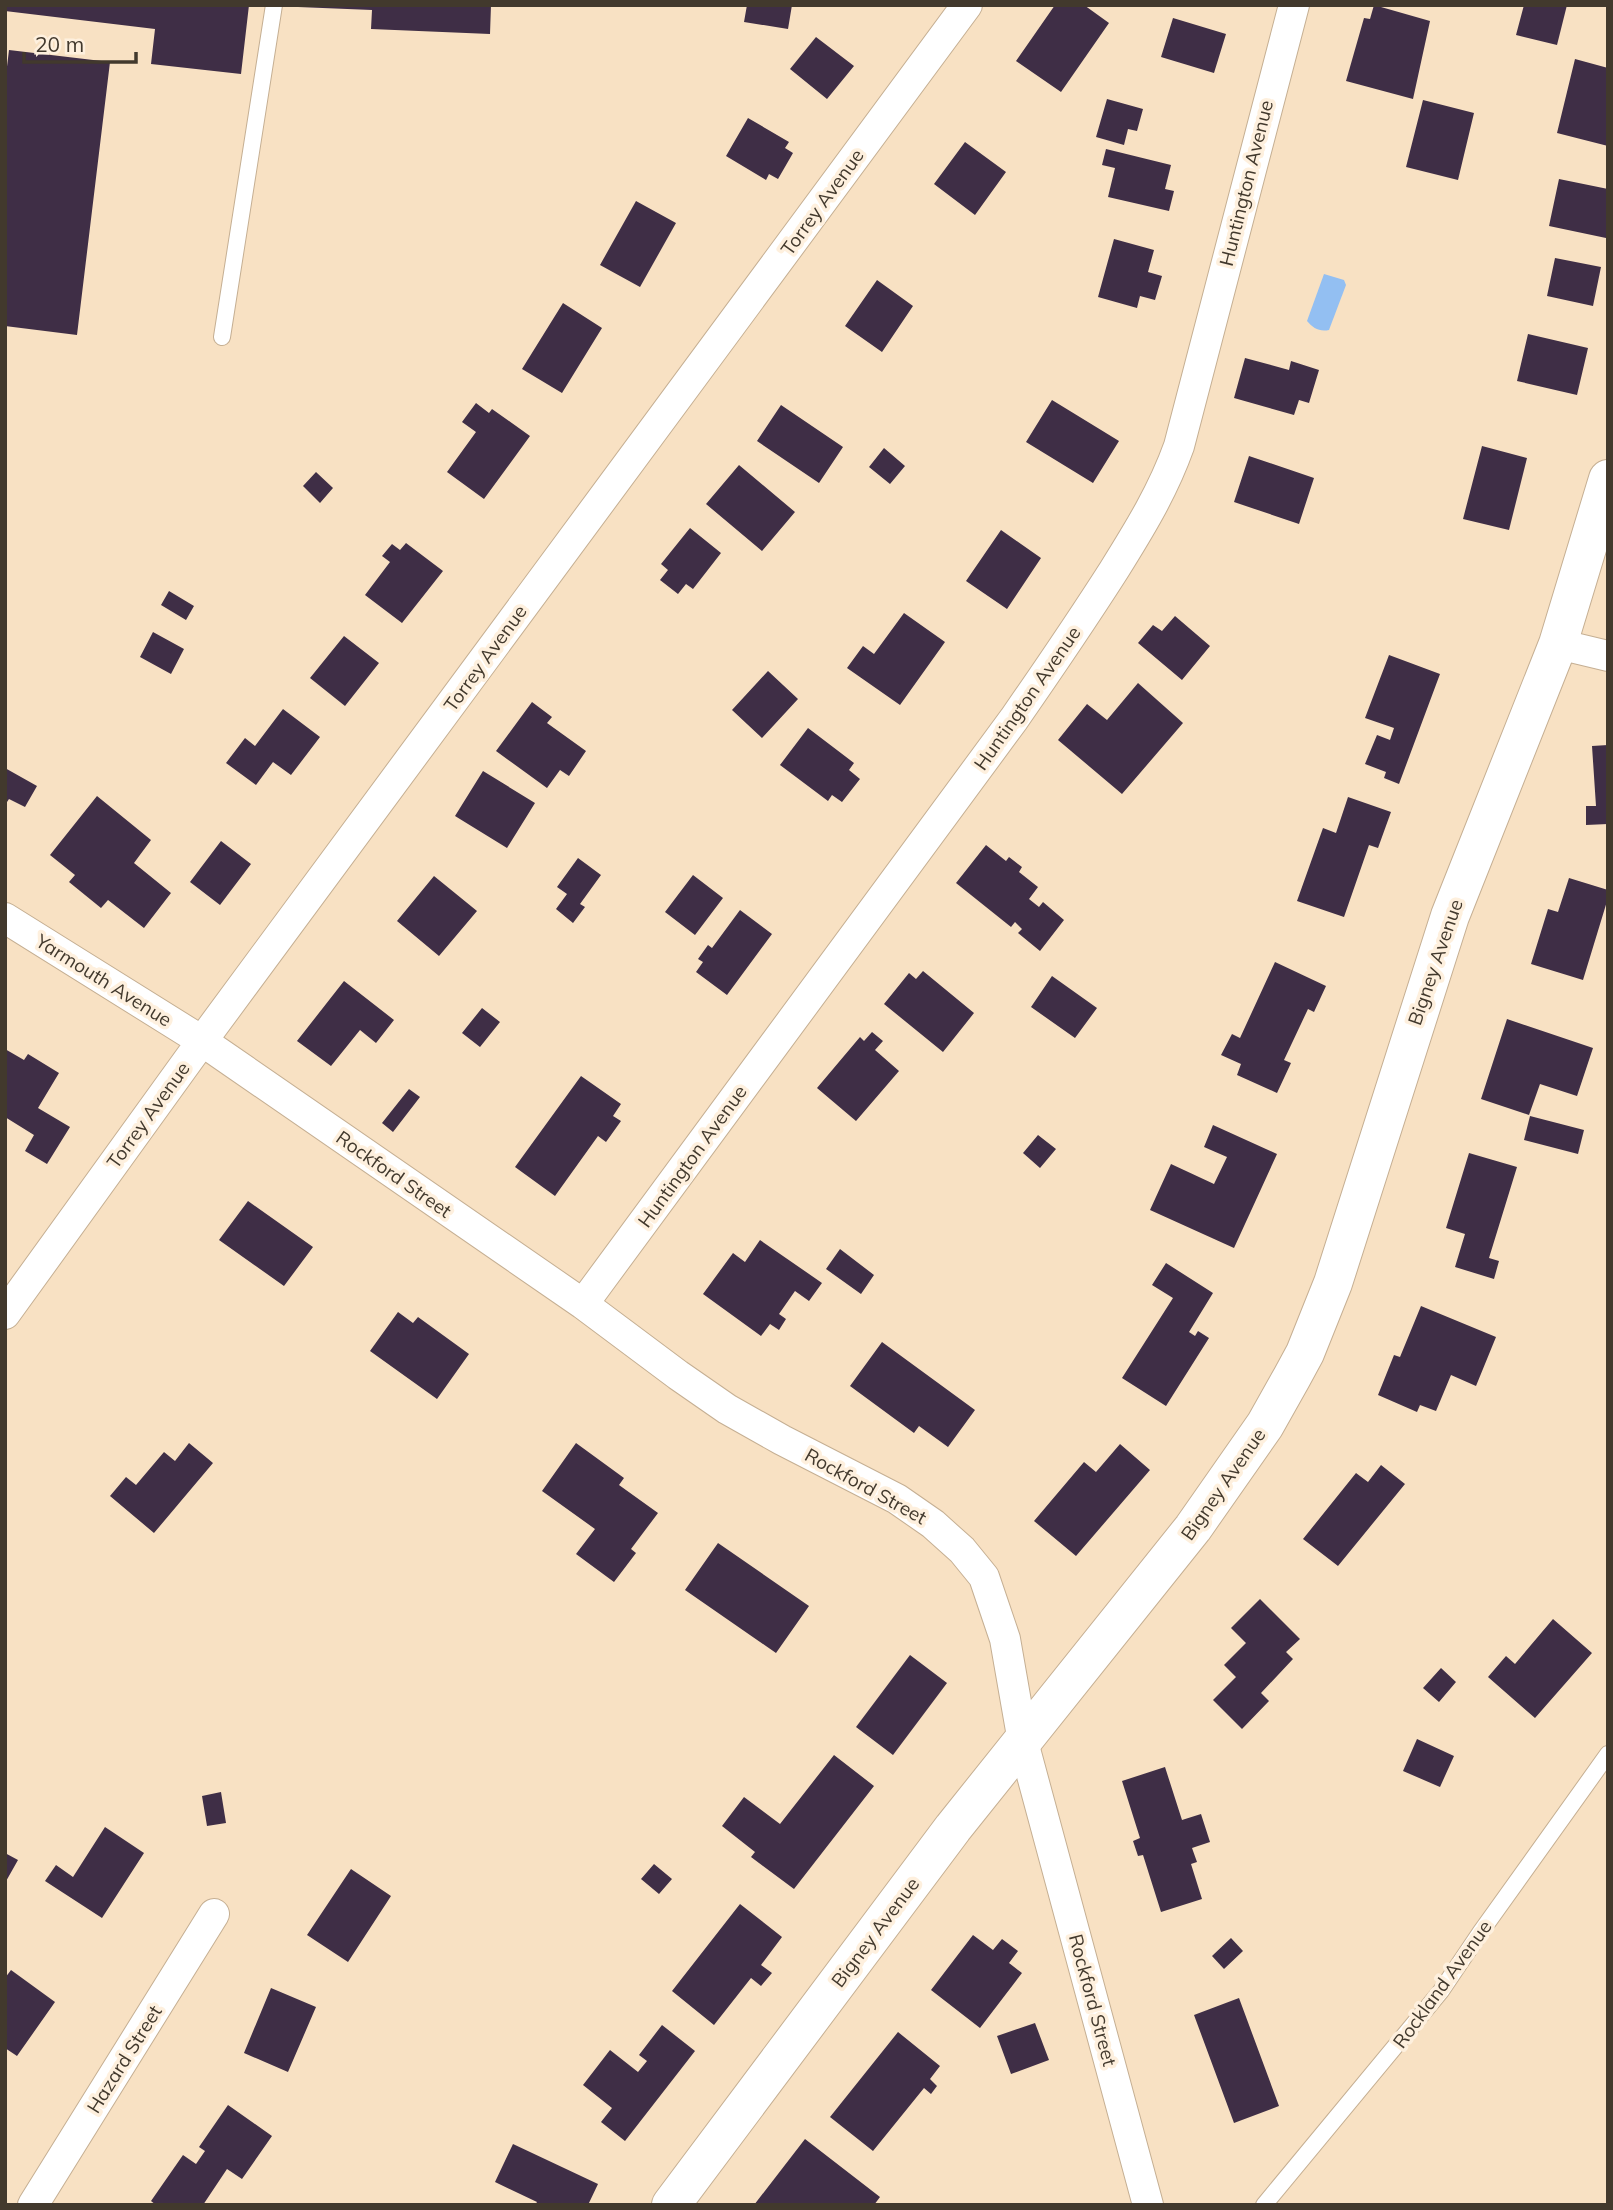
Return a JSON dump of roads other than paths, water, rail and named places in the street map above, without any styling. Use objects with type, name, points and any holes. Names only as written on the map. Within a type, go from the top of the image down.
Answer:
[{"type":"street","name":"Torrey Avenue","points":[[5,1314],[202,1041],[967,5]]},
{"type":"street","name":"Huntington Avenue","points":[[583,1304],[1014,719],[1078,625],[1156,500],[1169,475],[1179,446],[1293,5]]},
{"type":"street","name":"Bigney Avenue","points":[[671,2205],[945,1839],[1193,1528],[1265,1425],[1305,1353],[1333,1283],[1450,916],[1558,645],[1608,479]]},
{"type":"street","points":[[1558,645],[1608,656]]},
{"type":"street","name":"Yarmouth Avenue","points":[[5,918],[202,1041]]},
{"type":"street","name":"Rockford Street","points":[[202,1041],[583,1304],[727,1409],[897,1499],[950,1538],[984,1577],[1005,1639],[1023,1742],[1148,2205]]},
{"type":"street","name":"Hazard Street","points":[[33,2205],[214,1914]]},
{"type":"lane","points":[[222,337],[274,5]]},
{"type":"lane","name":"Rockland Avenue","points":[[1264,2205],[1441,1991],[1608,1754]]},
{"type":"water","points":[[1324,274],[1344,280],[1346,285],[1329,330],[1316,329],[1307,321]]}]
